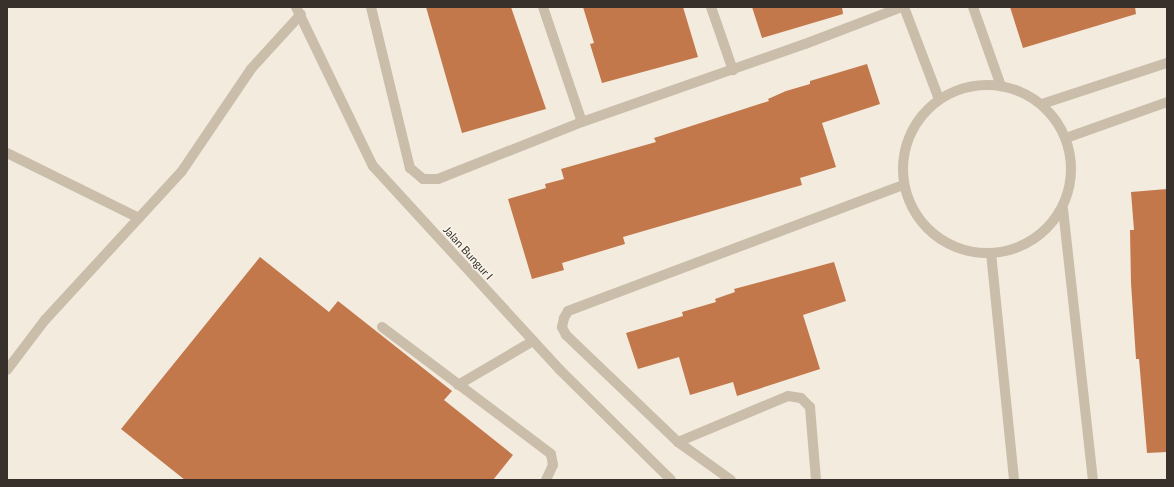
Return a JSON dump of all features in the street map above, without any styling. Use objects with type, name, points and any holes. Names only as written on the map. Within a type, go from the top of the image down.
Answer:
[{"type":"street","points":[[371,7],[410,168],[423,179],[438,179],[582,122],[733,70],[903,7],[939,99]]},
{"type":"street","points":[[543,7],[582,122]]},
{"type":"street","points":[[711,7],[733,70]]},
{"type":"street","points":[[973,7],[1001,86]]},
{"type":"street","points":[[7,370],[44,320],[182,171],[251,69],[299,10]]},
{"type":"street","name":"Jalan Bungur I","points":[[299,10],[373,166],[533,341],[671,480]]},
{"type":"street","points":[[1042,104],[1167,62]]},
{"type":"street","points":[[980,85],[1001,86],[1023,92],[1042,104],[1056,120],[1066,138],[1072,162],[1071,186],[1063,209],[1046,230],[1024,246],[991,253],[970,252],[946,244],[926,228],[912,208],[904,185],[902,161],[909,137],[921,116],[939,99],[958,90],[980,85]]},
{"type":"street","points":[[1066,138],[1167,102]]},
{"type":"street","points":[[7,153],[139,218]]},
{"type":"street","points":[[731,480],[678,442],[566,334],[562,328],[564,318],[568,311],[904,185]]},
{"type":"street","points":[[1063,209],[1093,480]]},
{"type":"street","points":[[991,253],[1014,480]]},
{"type":"street","points":[[382,327],[551,454],[553,465],[546,480]]},
{"type":"street","points":[[458,385],[533,341]]},
{"type":"street","points":[[678,442],[788,396],[801,398],[810,407],[816,480]]},
{"type":"building","points":[[426,7],[511,7],[546,109],[462,133]]},
{"type":"building","points":[[583,7],[683,7],[698,57],[602,83],[590,44],[594,43]]},
{"type":"building","points":[[752,7],[842,7],[843,14],[762,38]]},
{"type":"building","points":[[1010,7],[1135,7],[1136,14],[1023,48]]},
{"type":"building","points":[[867,64],[880,104],[822,123],[836,167],[800,178],[802,185],[623,237],[625,244],[562,263],[564,270],[532,279],[508,199],[546,188],[545,184],[564,179],[561,169],[656,142],[654,138],[769,101],[768,99],[786,91],[810,84],[810,81]]},
{"type":"building","points":[[1167,189],[1167,452],[1147,453],[1139,359],[1136,359],[1131,283],[1130,230],[1134,230],[1131,192]]},
{"type":"building","points":[[260,257],[329,312],[338,301],[452,391],[444,400],[513,455],[493,480],[185,480],[121,429]]},
{"type":"building","points":[[834,262],[846,301],[803,315],[820,369],[737,396],[733,382],[690,395],[679,357],[638,369],[626,333],[683,316],[682,312],[716,302],[715,299],[735,292],[734,289]]}]
